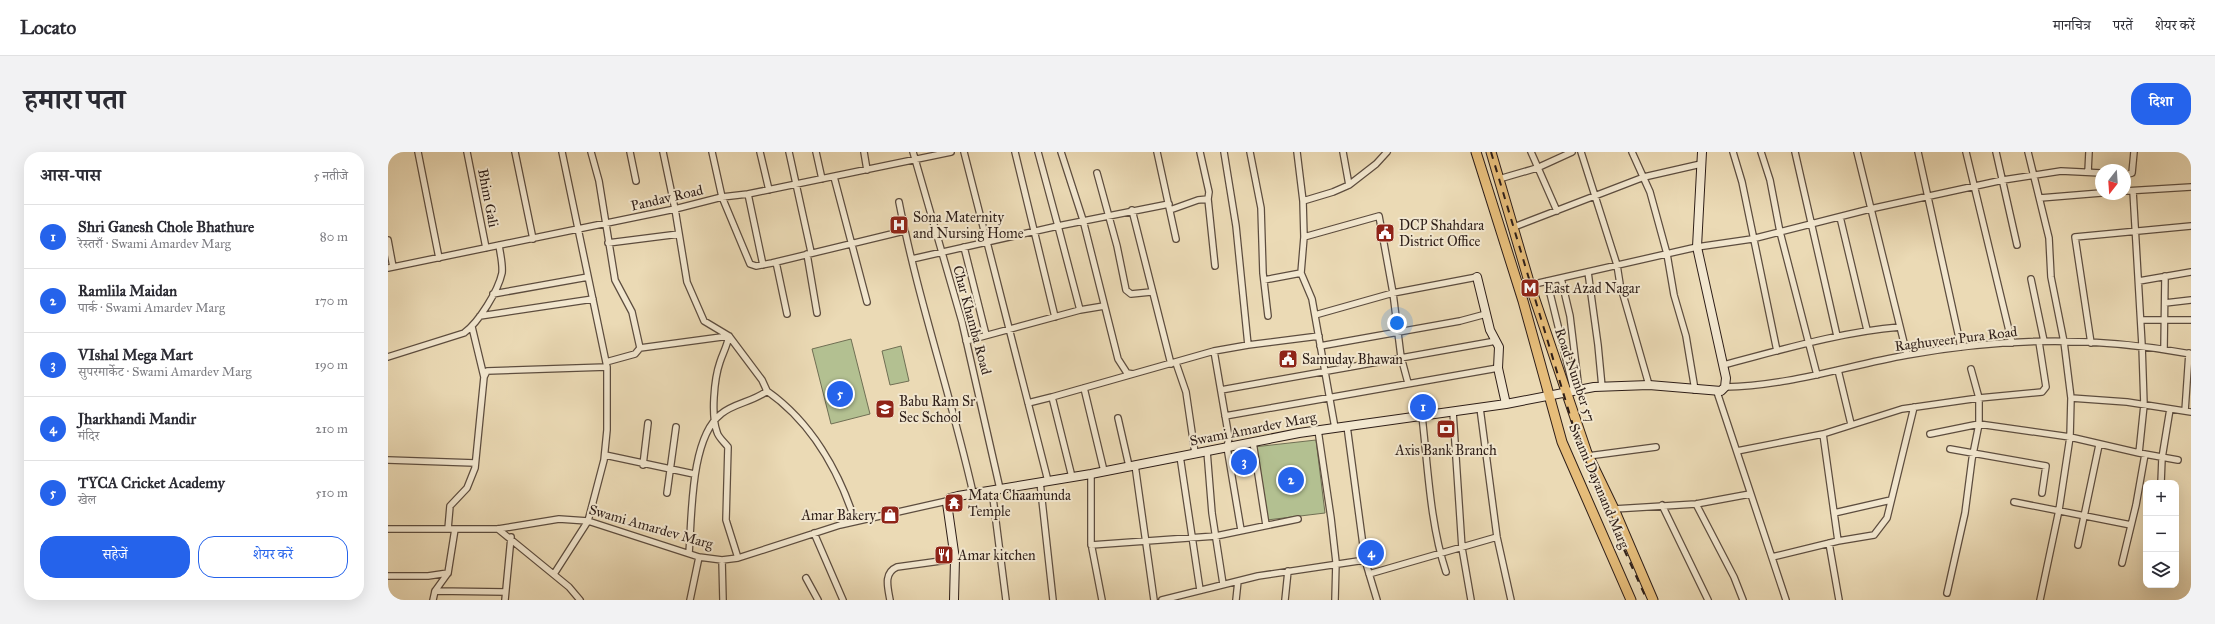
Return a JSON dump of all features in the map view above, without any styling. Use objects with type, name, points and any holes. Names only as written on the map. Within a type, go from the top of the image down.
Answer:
[{"type":"main road","name":"Swami Dayanand Marg","points":[[1476,152],[1523,301],[1562,442],[1631,600]]},
{"type":"main road","name":"Road Number 57","points":[[1491,152],[1530,285],[1573,392],[1588,456],[1614,510],[1653,600]]},
{"type":"street","points":[[418,152],[439,258]]},
{"type":"street","name":"Bhim Gali","points":[[467,152],[486,248]]},
{"type":"street","points":[[515,152],[533,239]]},
{"type":"street","points":[[554,574],[588,521],[605,456],[607,430],[607,364],[562,152]]},
{"type":"street","points":[[591,152],[599,181],[615,280],[632,312],[640,348]]},
{"type":"street","points":[[630,152],[636,181]]},
{"type":"street","points":[[663,152],[675,210],[687,282],[704,321],[729,336],[762,380],[767,391],[793,411],[816,441],[845,488],[856,521]]},
{"type":"street","points":[[712,152],[722,197],[750,264],[756,266],[763,265],[904,231]]},
{"type":"street","points":[[760,152],[769,190]]},
{"type":"street","points":[[789,152],[809,253],[817,313]]},
{"type":"street","points":[[816,152],[822,179]]},
{"type":"street","points":[[864,152],[867,170]]},
{"type":"street","name":"Char Khamba Road","points":[[913,152],[966,341],[996,489],[1006,600]]},
{"type":"street","name":"Pandav Road","points":[[391,267],[675,210],[722,197],[769,190],[951,152]]},
{"type":"street","points":[[964,152],[1010,328],[1028,403],[1044,481],[1053,600]]},
{"type":"street","points":[[1015,152],[1055,317]]},
{"type":"street","points":[[1038,152],[1080,310]]},
{"type":"street","points":[[1061,152],[1083,220],[1118,359],[1127,372],[1133,374]]},
{"type":"street","points":[[1156,152],[1176,238]]},
{"type":"street","points":[[1200,152],[1208,192],[1215,266]]},
{"type":"street","points":[[1224,152],[1236,226],[1248,345]]},
{"type":"street","points":[[1250,152],[1261,208],[1264,280],[1268,316]]},
{"type":"street","points":[[1297,152],[1303,200],[1304,237],[1301,273],[1312,299],[1335,428]]},
{"type":"street","points":[[1343,152],[1349,184]]},
{"type":"street","points":[[1303,200],[1333,192],[1349,184],[1376,164],[1387,152]]},
{"type":"street","points":[[1531,152],[1557,211]]},
{"type":"street","points":[[1499,178],[1537,168],[1572,152]]},
{"type":"street","points":[[1582,152],[1617,265],[1620,284],[1649,385]]},
{"type":"street","points":[[1632,152],[1644,177],[1667,254],[1674,295],[1686,336],[1695,390]]},
{"type":"street","points":[[1573,392],[1602,387],[1649,385],[1717,392],[1725,387],[1723,365],[1696,247],[1702,152]]},
{"type":"street","points":[[1733,152],[1742,182],[1752,239],[1777,350]]},
{"type":"street","points":[[1762,152],[1770,180],[1780,232],[1817,375]]},
{"type":"street","points":[[1794,152],[1837,336]]},
{"type":"street","points":[[1857,152],[1907,355]]},
{"type":"street","points":[[1918,152],[1929,196],[1961,347]]},
{"type":"street","points":[[1966,152],[2012,343]]},
{"type":"street","points":[[1996,152],[2017,245]]},
{"type":"street","points":[[2028,152],[2035,175],[2049,238],[2051,277],[2064,342],[2071,398],[2070,437],[2059,510],[2040,600]]},
{"type":"street","points":[[2088,172],[2090,152]]},
{"type":"street","points":[[2131,173],[2134,152]]},
{"type":"street","points":[[1514,227],[1644,177],[1701,164]]},
{"type":"street","points":[[1530,285],[1696,247],[1752,239],[1870,209],[2003,180],[2061,171],[2095,173]]},
{"type":"street","points":[[1097,173],[1126,290],[1134,295],[1151,292]]},
{"type":"street","points":[[834,176],[867,302]]},
{"type":"street","points":[[2122,563],[2132,525],[2142,454],[2144,404],[2141,320],[2133,191],[2191,187]]},
{"type":"street","points":[[2040,198],[2095,193]]},
{"type":"street","points":[[748,194],[763,265]]},
{"type":"street","points":[[912,259],[1108,214],[1132,210],[1170,207],[1198,200],[1208,200]]},
{"type":"street","points":[[899,202],[904,231],[964,450],[973,493]]},
{"type":"street","points":[[1132,210],[1151,292],[1173,364],[1186,392],[1195,453]]},
{"type":"street","points":[[1304,237],[1379,216],[1393,293],[1401,357],[1408,383]]},
{"type":"street","points":[[1840,217],[1867,330]]},
{"type":"street","points":[[2091,343],[2075,237],[2136,230],[2191,226]]},
{"type":"street","points":[[608,243],[679,234]]},
{"type":"street","points":[[388,240],[391,267]]},
{"type":"street","points":[[388,357],[464,333],[472,327],[492,294],[502,272],[499,245]]},
{"type":"street","points":[[964,247],[986,335]]},
{"type":"street","points":[[776,262],[787,314]]},
{"type":"street","points":[[1588,272],[1602,387]]},
{"type":"street","points":[[2138,280],[2191,272]]},
{"type":"street","points":[[1264,280],[1301,273]]},
{"type":"street","points":[[2164,349],[2165,276]]},
{"type":"street","points":[[492,294],[588,277]]},
{"type":"street","points":[[1315,315],[1393,293],[1477,277],[1490,330],[1499,348],[1498,368],[1506,404]]},
{"type":"street","points":[[1562,278],[1570,316],[1573,392]]},
{"type":"street","points":[[1737,451],[1823,434],[1902,409],[2045,390],[2041,342],[2031,279]]},
{"type":"street","points":[[1547,281],[1573,392]]},
{"type":"street","points":[[480,316],[593,298]]},
{"type":"street","points":[[2165,303],[2191,300]]},
{"type":"street","points":[[966,341],[1080,310],[1104,306]]},
{"type":"street","points":[[1320,346],[1460,321],[1486,314]]},
{"type":"street","points":[[2141,320],[2191,320]]},
{"type":"street","points":[[448,529],[450,506],[467,488],[475,464],[484,377],[472,327]]},
{"type":"street","points":[[1723,365],[1777,350],[1837,336],[1867,330],[1900,327]]},
{"type":"street","points":[[484,377],[487,371],[491,370],[607,364],[635,354],[640,348],[729,336]]},
{"type":"street","points":[[729,336],[726,352],[720,362],[715,387],[715,420],[717,433],[728,447],[726,520],[738,558]]},
{"type":"street","points":[[1028,403],[1173,364],[1214,351],[1319,336]]},
{"type":"street","points":[[1221,390],[1496,341]]},
{"type":"street","name":"Raghuveer Pura Road","points":[[1725,387],[1765,385],[1907,355],[1961,347],[2012,343],[2064,342],[2142,345],[2190,353]]},
{"type":"street","points":[[1214,351],[1229,438],[1227,447],[1241,530]]},
{"type":"street","points":[[2071,398],[2144,404],[2188,412],[2190,353]]},
{"type":"street","points":[[1225,416],[1329,396],[1498,368]]},
{"type":"street","points":[[1947,594],[1965,512],[1973,453],[1979,424],[1979,398],[1971,369]]},
{"type":"street","points":[[1838,370],[1851,424]]},
{"type":"street","points":[[1084,388],[1104,471]]},
{"type":"street","points":[[689,553],[694,474],[706,435],[715,420],[724,411],[767,391]]},
{"type":"street","name":"Swami Amardev Marg","points":[[388,529],[498,529],[559,519],[588,521],[699,557],[722,560],[738,558],[856,521],[947,502],[973,493],[1091,474],[1318,430],[1480,408],[1573,392]]},
{"type":"street","points":[[1717,392],[1786,600]]},
{"type":"street","points":[[1052,397],[1072,477]]},
{"type":"street","points":[[1772,557],[1838,541],[1874,535],[1887,518],[1914,407]]},
{"type":"street","points":[[1480,408],[1497,537],[1511,600]]},
{"type":"street","points":[[2161,480],[2162,458],[2170,409]]},
{"type":"street","points":[[1452,412],[1462,548],[1471,600]]},
{"type":"street","points":[[1422,416],[1440,555],[1446,572]]},
{"type":"street","points":[[1118,418],[1132,466],[1146,540],[1154,600]]},
{"type":"street","points":[[643,465],[648,423]]},
{"type":"street","points":[[1930,434],[1979,424],[2070,437],[2142,454],[2178,460]]},
{"type":"street","points":[[1347,426],[1365,560],[1377,600]]},
{"type":"street","points":[[667,493],[672,471],[672,453],[676,427]]},
{"type":"street","points":[[1318,430],[1331,518],[1335,565],[1335,600]]},
{"type":"street","points":[[1823,434],[1838,541]]},
{"type":"street","points":[[1253,442],[1266,525]]},
{"type":"street","points":[[2078,545],[2099,444]]},
{"type":"street","points":[[1588,456],[1656,447]]},
{"type":"street","points":[[1950,449],[2046,466],[2042,493]]},
{"type":"street","points":[[1207,451],[1216,536],[1223,584]]},
{"type":"street","points":[[605,456],[672,471],[694,474]]},
{"type":"street","points":[[1180,456],[1200,590]]},
{"type":"street","points":[[388,460],[475,464]]},
{"type":"street","points":[[1091,474],[1092,544],[1102,600]]},
{"type":"street","points":[[1614,510],[1662,505],[1696,504],[1750,494]]},
{"type":"street","points":[[1834,513],[1891,500]]},
{"type":"street","points":[[947,502],[955,558],[954,600]]},
{"type":"street","points":[[2014,502],[2132,525]]},
{"type":"street","points":[[1696,504],[1734,577],[1743,600]]},
{"type":"street","points":[[1662,505],[1708,600]]},
{"type":"street","points":[[1092,544],[1146,540],[1192,539],[1216,536],[1266,525],[1298,520]]},
{"type":"street","points":[[433,600],[435,591],[448,573],[455,529]]},
{"type":"street","points":[[498,529],[511,537],[554,574],[569,587],[580,600]]},
{"type":"street","points":[[814,533],[843,600]]},
{"type":"street","points":[[505,600],[511,537]]},
{"type":"street","points":[[1369,574],[1440,555],[1497,537]]},
{"type":"street","points":[[1829,543],[1839,600]]},
{"type":"street","points":[[690,600],[699,557]]},
{"type":"street","points":[[890,600],[888,574],[890,570],[896,567],[955,558]]},
{"type":"street","points":[[722,560],[723,600]]},
{"type":"street","points":[[1166,600],[1223,584],[1288,571],[1365,560]]},
{"type":"street","points":[[1285,600],[1288,571]]},
{"type":"street","points":[[388,576],[428,576],[448,573]]},
{"type":"street","points":[[806,578],[818,600]]},
{"type":"street","points":[[1236,600],[1238,581]]},
{"type":"street","points":[[435,591],[505,592]]},
{"type":"street","points":[[1188,593],[1188,600]]},
{"type":"green space","points":[[851,339],[870,414],[831,424],[812,349]]},
{"type":"green space","points":[[901,346],[909,381],[890,385],[882,351]]},
{"type":"green space","points":[[1316,440],[1325,513],[1267,520],[1254,447]]},
{"type":"railway","points":[[1491,152],[1578,442],[1597,490],[1647,600]]},
{"type":"place","name":"Sona Maternity and Nursing Home","points":[[899,225]]},
{"type":"place","name":"DCP Shahdara District Office","points":[[1385,233]]},
{"type":"place","name":"East Azad Nagar","points":[[1530,288]]},
{"type":"place","name":"Samuday Bhawan","points":[[1288,359]]},
{"type":"place","name":"TYCA Cricket Academy","points":[[840,394]]},
{"type":"place","name":"Shri Ganesh Chole Bhathure","points":[[1423,407]]},
{"type":"place","name":"Babu Ram Sr Sec School","points":[[885,409]]},
{"type":"place","name":"Axis Bank Branch","points":[[1446,429]]},
{"type":"place","name":"VIshal Mega Mart","points":[[1244,462]]},
{"type":"place","name":"Ramlila Maidan","points":[[1291,480]]},
{"type":"place","name":"Mata Chaamunda Temple","points":[[954,503]]},
{"type":"place","name":"Amar Bakery","points":[[890,515]]},
{"type":"place","name":"Jharkhandi Mandir","points":[[1371,553]]},
{"type":"place","name":"Amar kitchen","points":[[944,555]]}]
